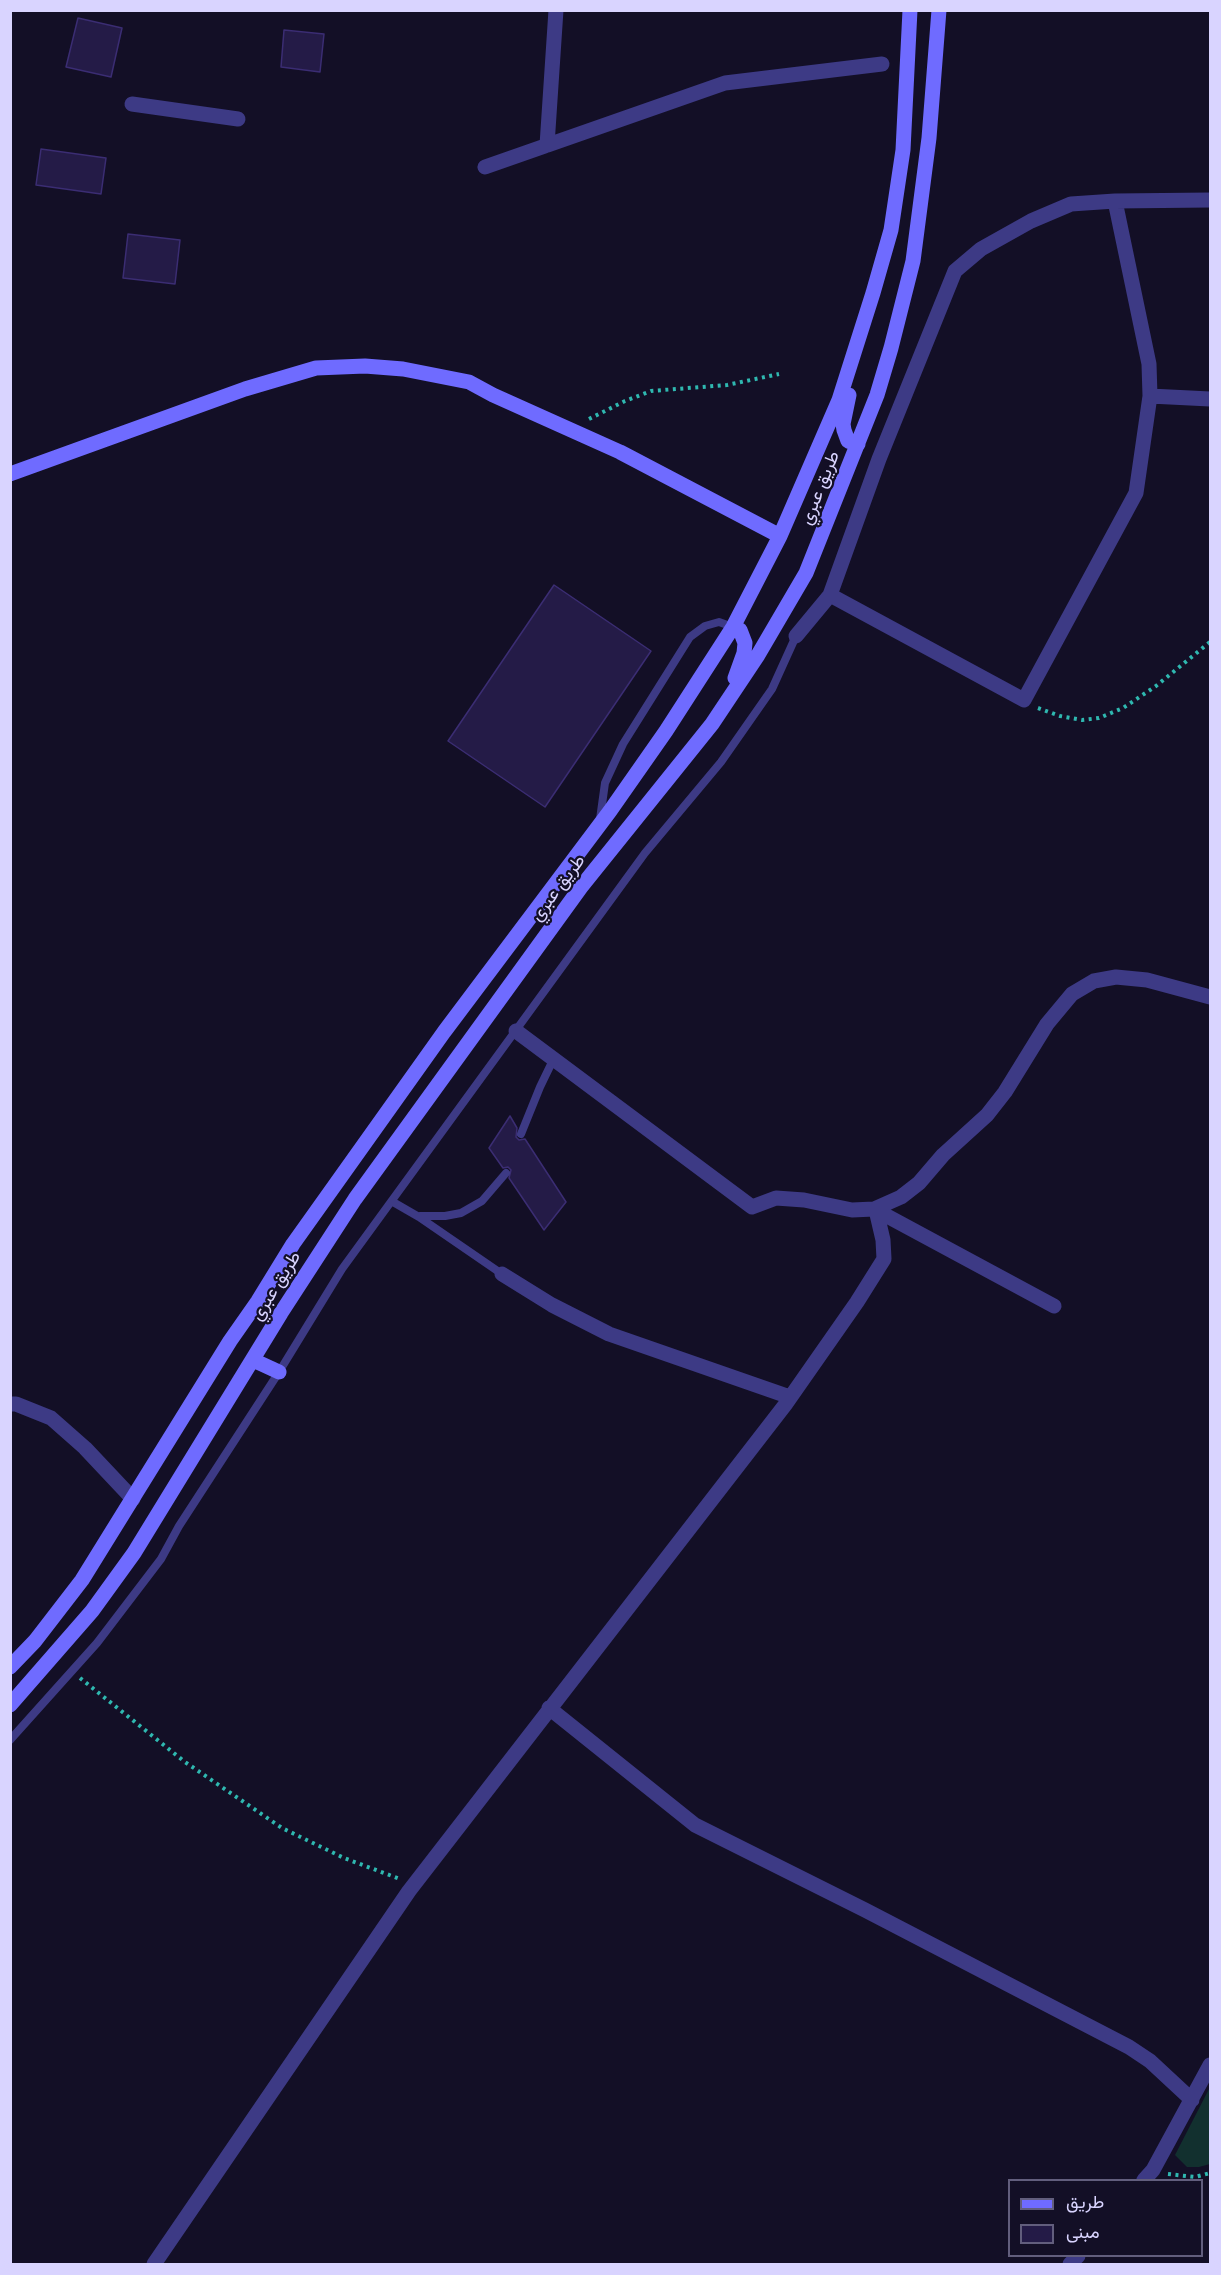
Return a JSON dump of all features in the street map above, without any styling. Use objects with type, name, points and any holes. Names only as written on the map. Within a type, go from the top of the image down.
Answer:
[{"type":"main road","name":"طريق عبري","points":[[10,1667],[35,1641],[82,1580],[292,1244],[437,1041],[600,824],[666,731],[733,627],[780,536],[839,400],[891,230],[903,150],[910,10]]},
{"type":"main road","name":"طريق عبري","points":[[10,1705],[92,1611],[134,1553],[281,1312],[355,1199],[581,887],[712,724],[758,655],[806,573],[877,395],[913,261],[929,138],[939,10]]},
{"type":"main road","points":[[858,444],[848,441],[843,424],[866,315]]},
{"type":"main road","points":[[10,474],[245,389],[316,368],[364,366],[403,369],[469,382],[620,452],[780,536]]},
{"type":"main road","points":[[712,724],[739,670],[744,653],[743,637],[740,630],[733,627]]},
{"type":"main road","points":[[253,1360],[279,1372]]},
{"type":"street","points":[[547,145],[556,10]]},
{"type":"street","points":[[485,166],[725,83],[882,64]]},
{"type":"street","points":[[132,104],[238,119]]},
{"type":"street","points":[[796,636],[830,595],[879,459],[954,271],[981,249],[1031,221],[1071,204],[1210,200]]},
{"type":"street","points":[[830,595],[1024,700],[1136,493],[1150,396],[1149,364],[1115,201]]},
{"type":"street","points":[[1150,396],[1210,399]]},
{"type":"street","points":[[516,1031],[752,1207],[776,1198],[804,1200],[852,1210],[875,1209],[901,1197],[920,1183],[943,1155],[987,1115],[1005,1092],[1047,1024],[1072,994],[1094,981],[1116,977],[1147,980],[1210,997]]},
{"type":"street","points":[[875,1209],[1054,1306]]},
{"type":"street","points":[[154,2265],[414,1884],[790,1397],[857,1302],[884,1259],[883,1240],[875,1209]]},
{"type":"street","points":[[502,1274],[552,1305],[609,1334],[790,1397]]},
{"type":"street","points":[[10,1404],[16,1404],[51,1418],[85,1448],[133,1499]]},
{"type":"street","points":[[549,1708],[695,1825],[917,1937],[1129,2048],[1150,2061],[1192,2100]]},
{"type":"street","points":[[1148,2175],[1210,2065]]},
{"type":"lane","points":[[600,824],[605,783],[623,744],[690,637],[705,626],[718,622],[733,627]]},
{"type":"lane","points":[[10,1740],[58,1689],[71,1670],[97,1644],[161,1559],[179,1526],[279,1372],[342,1269],[645,853],[734,743],[772,689],[796,636]]},
{"type":"lane","points":[[521,1134],[554,1058]]},
{"type":"lane","points":[[419,1216],[445,1216],[461,1213],[482,1201],[506,1173]]},
{"type":"lane","points":[[393,1202],[419,1216],[502,1274]]},
{"type":"path","points":[[562,425],[592,419],[625,401],[651,391],[727,385],[779,374]]},
{"type":"path","points":[[1024,700],[1060,716],[1082,720],[1099,718],[1123,708],[1156,686],[1210,642]]},
{"type":"path","points":[[71,1670],[185,1762],[274,1822],[344,1858],[414,1884]]},
{"type":"path","points":[[1148,2175],[1195,2177],[1210,2173]]},
{"type":"green space","points":[[1210,2087],[1210,2164],[1187,2167],[1175,2155]]},
{"type":"building","points":[[78,18],[122,28],[111,77],[66,67]]},
{"type":"building","points":[[284,30],[324,34],[320,72],[281,67]]},
{"type":"building","points":[[41,149],[106,158],[101,194],[36,185]]},
{"type":"building","points":[[128,234],[180,240],[175,284],[123,278]]},
{"type":"building","points":[[554,585],[651,651],[545,807],[448,741]]},
{"type":"building","points":[[510,1116],[517,1128],[516,1137],[519,1140],[525,1139],[566,1202],[544,1230],[509,1178],[511,1170],[508,1167],[503,1168],[489,1148]]}]
